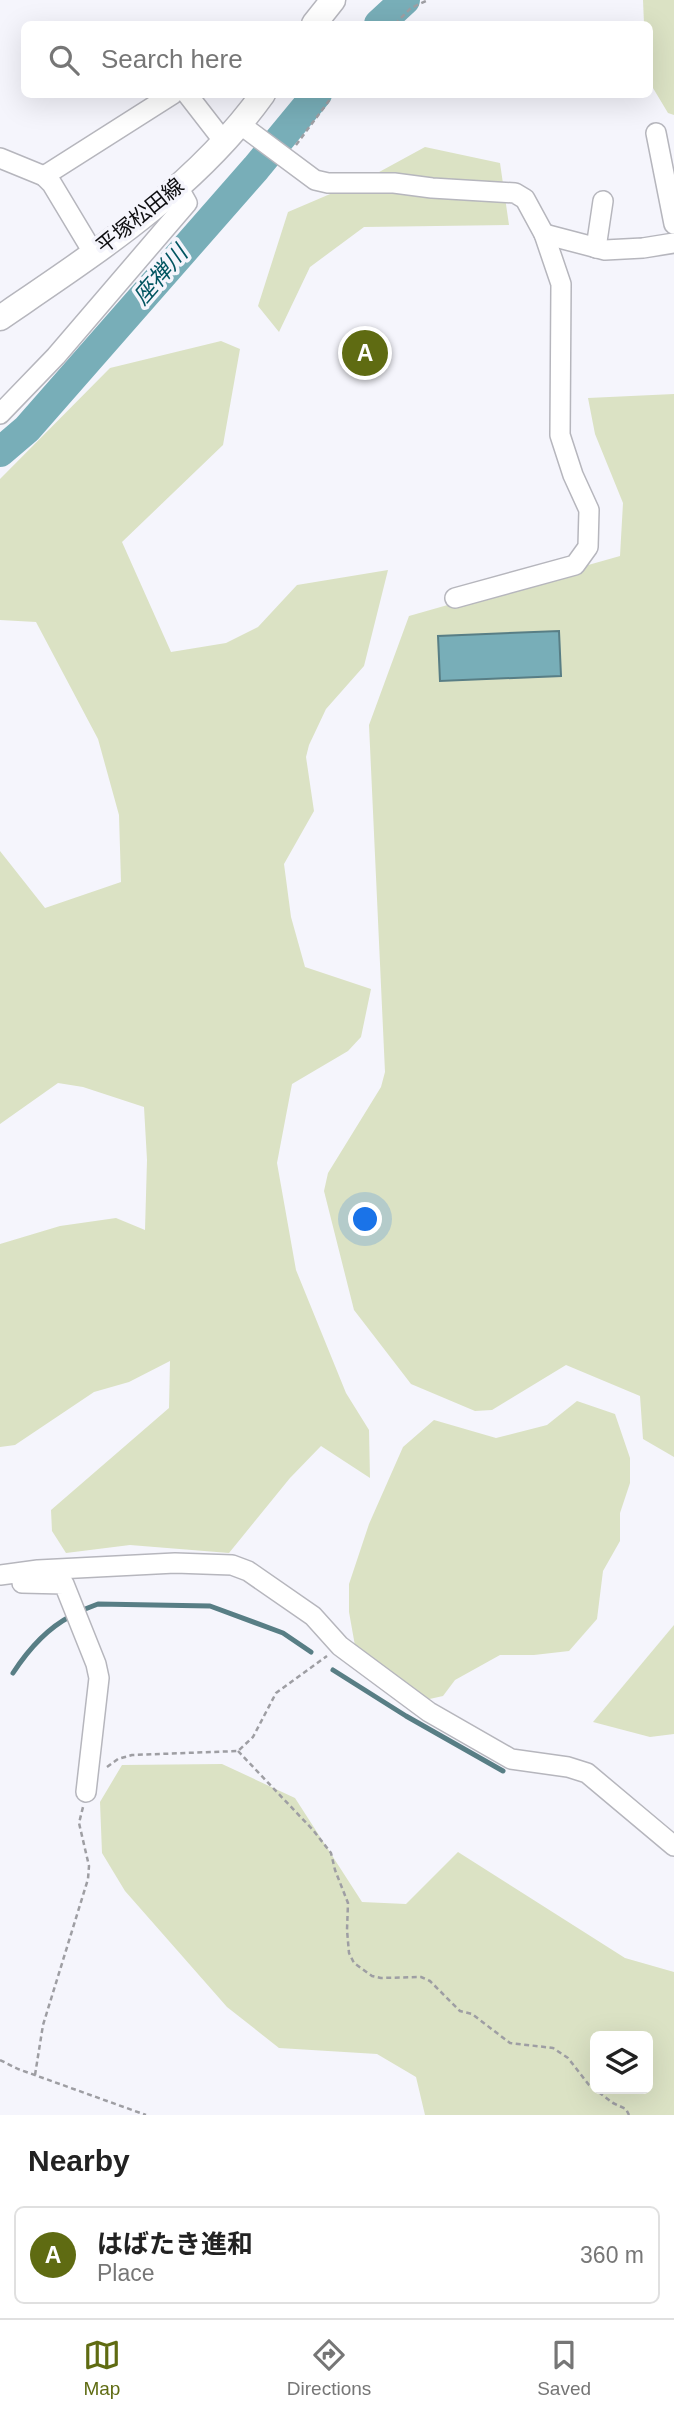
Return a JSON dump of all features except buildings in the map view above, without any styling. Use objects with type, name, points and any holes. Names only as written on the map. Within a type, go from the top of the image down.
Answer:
[{"type":"main road","points":[[316,21],[333,0]]},
{"type":"main road","name":"平塚松田線","points":[[0,318],[94,254],[178,187],[233,134],[260,98]]},
{"type":"street","points":[[44,176],[167,98]]},
{"type":"street","points":[[192,98],[233,134],[283,158],[315,180],[328,183],[394,183],[515,193],[526,199],[544,234],[561,284],[560,435],[573,475],[589,510],[588,547],[575,565],[455,598]]},
{"type":"street","points":[[656,133],[674,224]]},
{"type":"street","points":[[0,158],[44,176],[52,184],[94,254]]},
{"type":"street","points":[[0,414],[56,356],[187,202],[178,187]]},
{"type":"street","points":[[596,248],[603,201]]},
{"type":"street","points":[[544,234],[596,248],[643,248],[674,243]]},
{"type":"street","points":[[0,1575],[38,1570],[175,1563],[232,1565],[248,1571],[313,1616],[340,1646],[429,1712],[512,1759],[568,1767],[587,1773],[674,1846]]},
{"type":"street","points":[[0,1582],[64,1584],[69,1595],[99,1678],[86,1792]]},
{"type":"path","points":[[398,21],[411,8],[428,0]]},
{"type":"path","points":[[283,158],[331,98]]},
{"type":"path","points":[[35,2075],[43,2025],[88,1879],[89,1866],[79,1823],[86,1792],[109,1765],[132,1755],[238,1751],[253,1737],[276,1693],[340,1646]]},
{"type":"path","points":[[238,1751],[313,1830],[331,1853],[348,1903],[349,1953],[354,1963],[381,1979],[421,1977],[430,1981],[460,2011],[472,2014],[510,2043],[553,2048],[568,2058],[589,2085],[626,2109],[629,2115]]},
{"type":"path","points":[[0,2060],[146,2115]]},
{"type":"green space","points":[[643,0],[674,0],[674,115],[668,113],[653,88],[653,21],[644,21]]},
{"type":"green space","points":[[425,147],[500,163],[509,225],[364,227],[310,267],[279,332],[258,306],[288,212],[370,177]]},
{"type":"green space","points":[[221,341],[240,349],[223,445],[122,542],[171,652],[226,643],[258,627],[297,585],[388,570],[364,666],[326,709],[309,745],[306,757],[314,811],[284,864],[291,917],[305,967],[371,989],[361,1037],[348,1051],[292,1084],[277,1163],[296,1270],[346,1393],[369,1430],[370,1478],[321,1446],[290,1478],[229,1553],[130,1545],[66,1553],[52,1531],[51,1510],[169,1408],[170,1361],[129,1382],[94,1392],[15,1445],[0,1447],[0,1244],[60,1226],[116,1218],[145,1230],[147,1160],[144,1107],[83,1087],[58,1083],[0,1124],[0,851],[45,908],[121,882],[119,815],[98,739],[36,622],[0,620],[0,479],[110,368]]},
{"type":"green space","points":[[674,394],[674,1457],[643,1439],[640,1396],[566,1365],[492,1410],[475,1411],[411,1384],[354,1310],[324,1191],[328,1173],[381,1087],[385,1072],[369,725],[409,616],[620,556],[623,503],[595,434],[588,398]]},
{"type":"green space","points":[[577,1401],[615,1414],[630,1458],[630,1483],[620,1513],[620,1541],[603,1571],[597,1619],[569,1651],[500,1655],[455,1680],[443,1696],[416,1702],[357,1657],[349,1612],[349,1584],[369,1524],[403,1447],[434,1420],[496,1438],[547,1425]]},
{"type":"green space","points":[[674,1625],[674,1734],[650,1737],[593,1722]]},
{"type":"green space","points":[[222,1764],[295,1798],[362,1902],[406,1904],[458,1852],[625,1958],[674,1972],[674,2115],[425,2115],[416,2077],[377,2054],[279,2048],[227,2007],[125,1891],[102,1853],[100,1802],[122,1765]]},
{"type":"water","points":[[559,631],[561,676],[440,681],[438,636]]},
{"type":"waterway","name":"座禅川","points":[[382,21],[405,0]]},
{"type":"waterway","name":"座禅川","points":[[0,452],[27,429],[256,168],[314,98]]},
{"type":"waterway","points":[[80,1611],[98,1604],[210,1606],[283,1633],[311,1652]]},
{"type":"waterway","points":[[13,1673],[38,1641],[71,1616]]},
{"type":"waterway","points":[[333,1670],[406,1716],[503,1771]]},
{"type":"place","name":"はばたき進和","points":[[365,353]]}]
